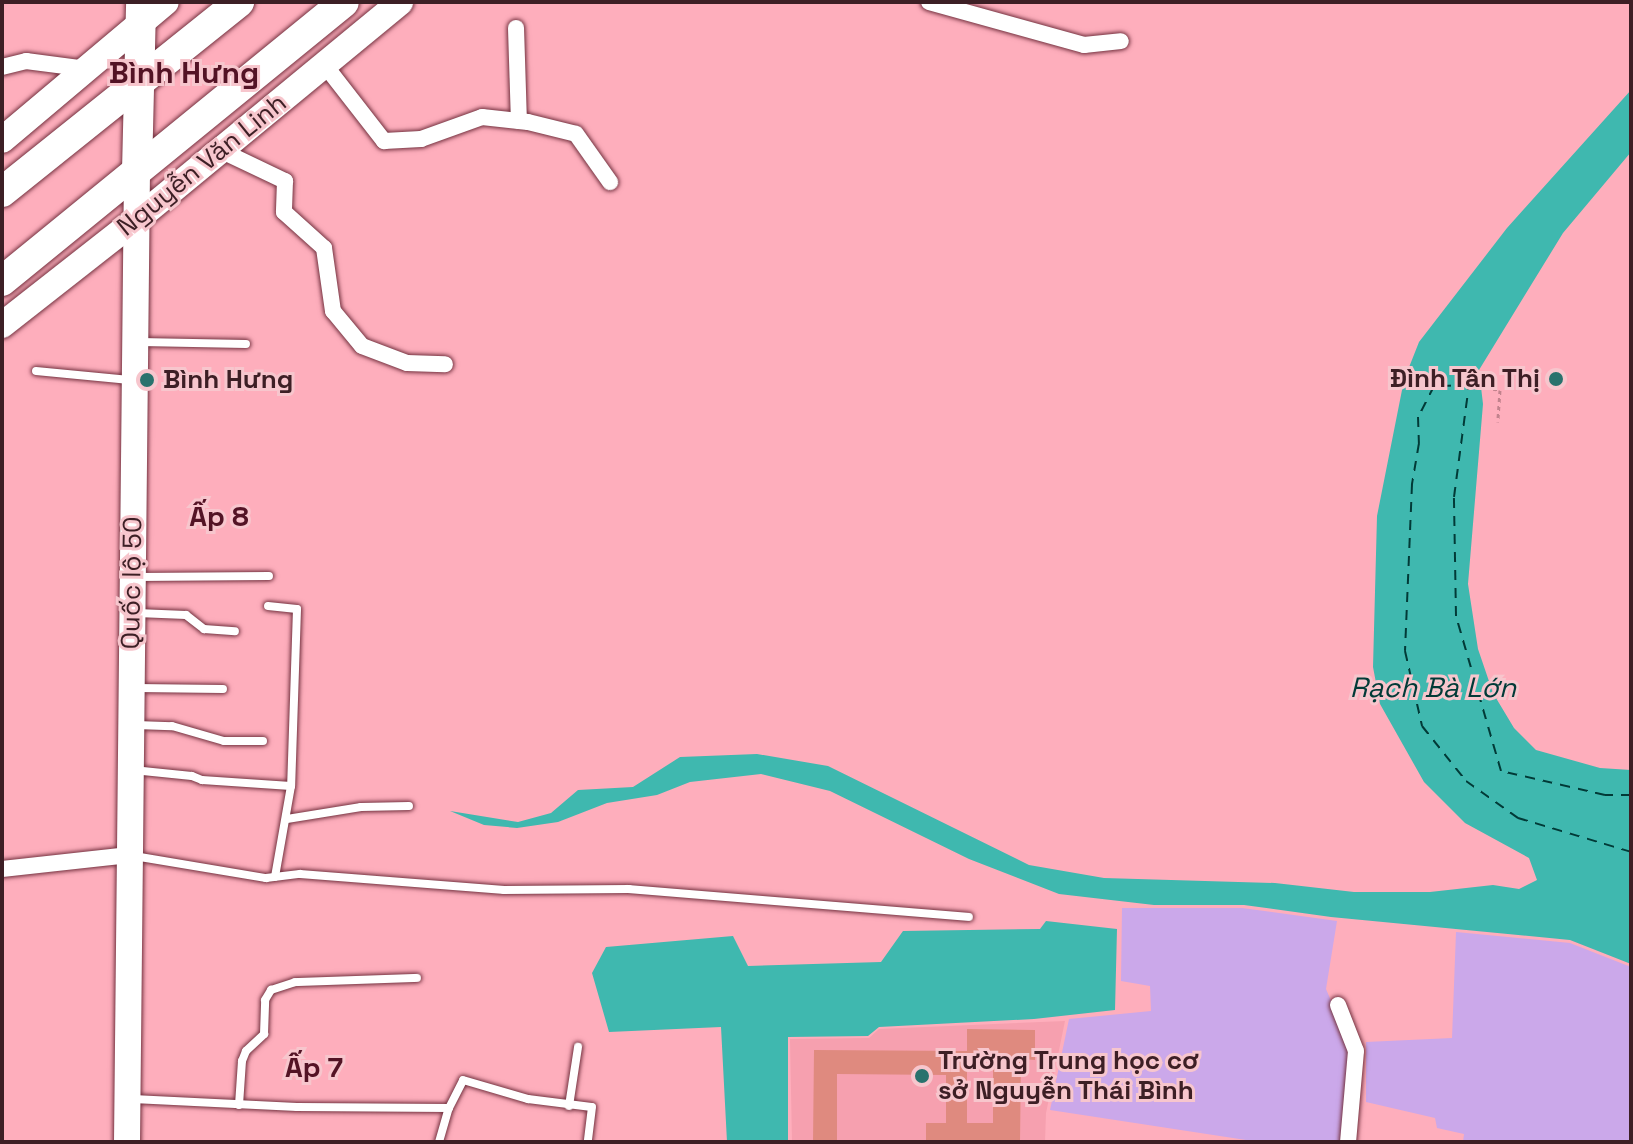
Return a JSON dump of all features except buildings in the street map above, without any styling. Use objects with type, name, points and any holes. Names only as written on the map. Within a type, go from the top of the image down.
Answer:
[{"type":"highway","points":[[2,192],[239,2]]},
{"type":"highway","name":"Nguyễn Văn Linh","points":[[2,281],[344,2]]},
{"type":"highway","name":"Quốc lộ 50","points":[[137,171],[141,13]]},
{"type":"main road","points":[[2,140],[89,69],[141,13],[166,2]]},
{"type":"main road","name":"Nguyễn Văn Linh","points":[[2,325],[222,151],[400,2]]},
{"type":"main road","name":"Quốc lộ 50","points":[[127,1142],[137,171]]},
{"type":"street","points":[[929,2],[1084,45],[1121,41]]},
{"type":"street","points":[[516,28],[519,121]]},
{"type":"street","points":[[2,67],[26,61],[89,69]]},
{"type":"street","points":[[324,64],[384,141],[421,139],[482,117],[519,121],[576,134],[610,182]]},
{"type":"street","points":[[222,151],[285,181],[284,212],[324,248],[333,311],[362,346],[407,363],[445,364]]},
{"type":"street","points":[[2,869],[129,855]]},
{"type":"street","points":[[1338,1005],[1356,1051],[1348,1142]]},
{"type":"lane","points":[[135,342],[246,344]]},
{"type":"lane","points":[[36,371],[134,381]]},
{"type":"lane","points":[[132,577],[269,576]]},
{"type":"lane","points":[[268,606],[297,609],[291,786],[275,877]]},
{"type":"lane","points":[[132,613],[186,615],[204,629],[235,631]]},
{"type":"lane","points":[[131,688],[223,689]]},
{"type":"lane","points":[[131,725],[172,726],[224,741],[263,741]]},
{"type":"lane","points":[[130,770],[192,776],[202,780],[291,786]]},
{"type":"lane","points":[[287,819],[361,807],[409,806]]},
{"type":"lane","points":[[129,855],[275,877],[300,874],[504,890],[629,889],[969,917]]},
{"type":"lane","points":[[239,1105],[242,1061],[246,1051],[264,1034],[265,1000],[271,990],[295,982],[417,978]]},
{"type":"lane","points":[[569,1106],[578,1047]]},
{"type":"lane","points":[[439,1142],[449,1108],[463,1080],[528,1099],[592,1107],[588,1142]]},
{"type":"lane","points":[[128,1098],[239,1105],[449,1108]]},
{"type":"path","points":[[1469,385],[1500,390],[1498,422]]},
{"type":"shaded area","points":[[1122,908],[1242,908],[1337,921],[1326,989],[1353,1052],[1344,1142],[1246,1140],[1050,1110],[1069,1019],[1151,1011],[1150,986],[1121,981]]},
{"type":"shaded area","points":[[1456,932],[1570,943],[1631,967],[1630,1142],[1463,1142],[1464,1134],[1437,1128],[1435,1118],[1366,1102],[1366,1042],[1452,1038]]},
{"type":"shaded area","name":"Trường Trung học cơ sở Nguyễn Thái Bình","points":[[1065,1021],[1046,1113],[1045,1142],[792,1142],[790,1039],[869,1038],[879,1029]]},
{"type":"water","name":"Rạch Bà Lớn","points":[[1631,90],[1631,152],[1563,233],[1479,370],[1483,404],[1468,584],[1478,649],[1493,693],[1514,728],[1536,750],[1600,768],[1631,770],[1631,964],[1570,940],[1331,917],[1244,905],[1154,905],[1059,894],[969,859],[830,791],[761,774],[690,782],[657,795],[607,803],[558,822],[517,828],[484,825],[450,811],[518,822],[551,813],[578,790],[633,787],[680,757],[757,754],[828,766],[1029,865],[1104,878],[1275,883],[1354,892],[1430,892],[1493,885],[1519,889],[1537,880],[1529,858],[1465,823],[1424,782],[1380,704],[1373,667],[1377,516],[1404,380],[1419,342],[1507,228]]},
{"type":"water","points":[[1046,921],[1117,929],[1115,1010],[1034,1019],[879,1027],[868,1036],[788,1037],[788,1142],[727,1142],[721,1027],[609,1032],[592,973],[606,947],[733,936],[748,966],[881,962],[903,931],[1040,929]]},
{"type":"ferry route","points":[[1631,795],[1605,795],[1501,771],[1456,616],[1454,497],[1469,385],[1434,386],[1418,417],[1419,443],[1412,484],[1405,651],[1422,726],[1466,781],[1518,818],[1631,852]]},
{"type":"place","name":"Đình Tân Thị","points":[[1556,379]]},
{"type":"place","name":"Bình Hưng","points":[[147,380]]},
{"type":"place","name":"Trường Trung học cơ sở Nguyễn Thái Bình","points":[[922,1076]]},
{"type":"district","name":"Bình Hưng","points":[[184,73]]},
{"type":"district","name":"Ấp 8","points":[[219,516]]},
{"type":"district","name":"Ấp 7","points":[[314,1067]]}]
